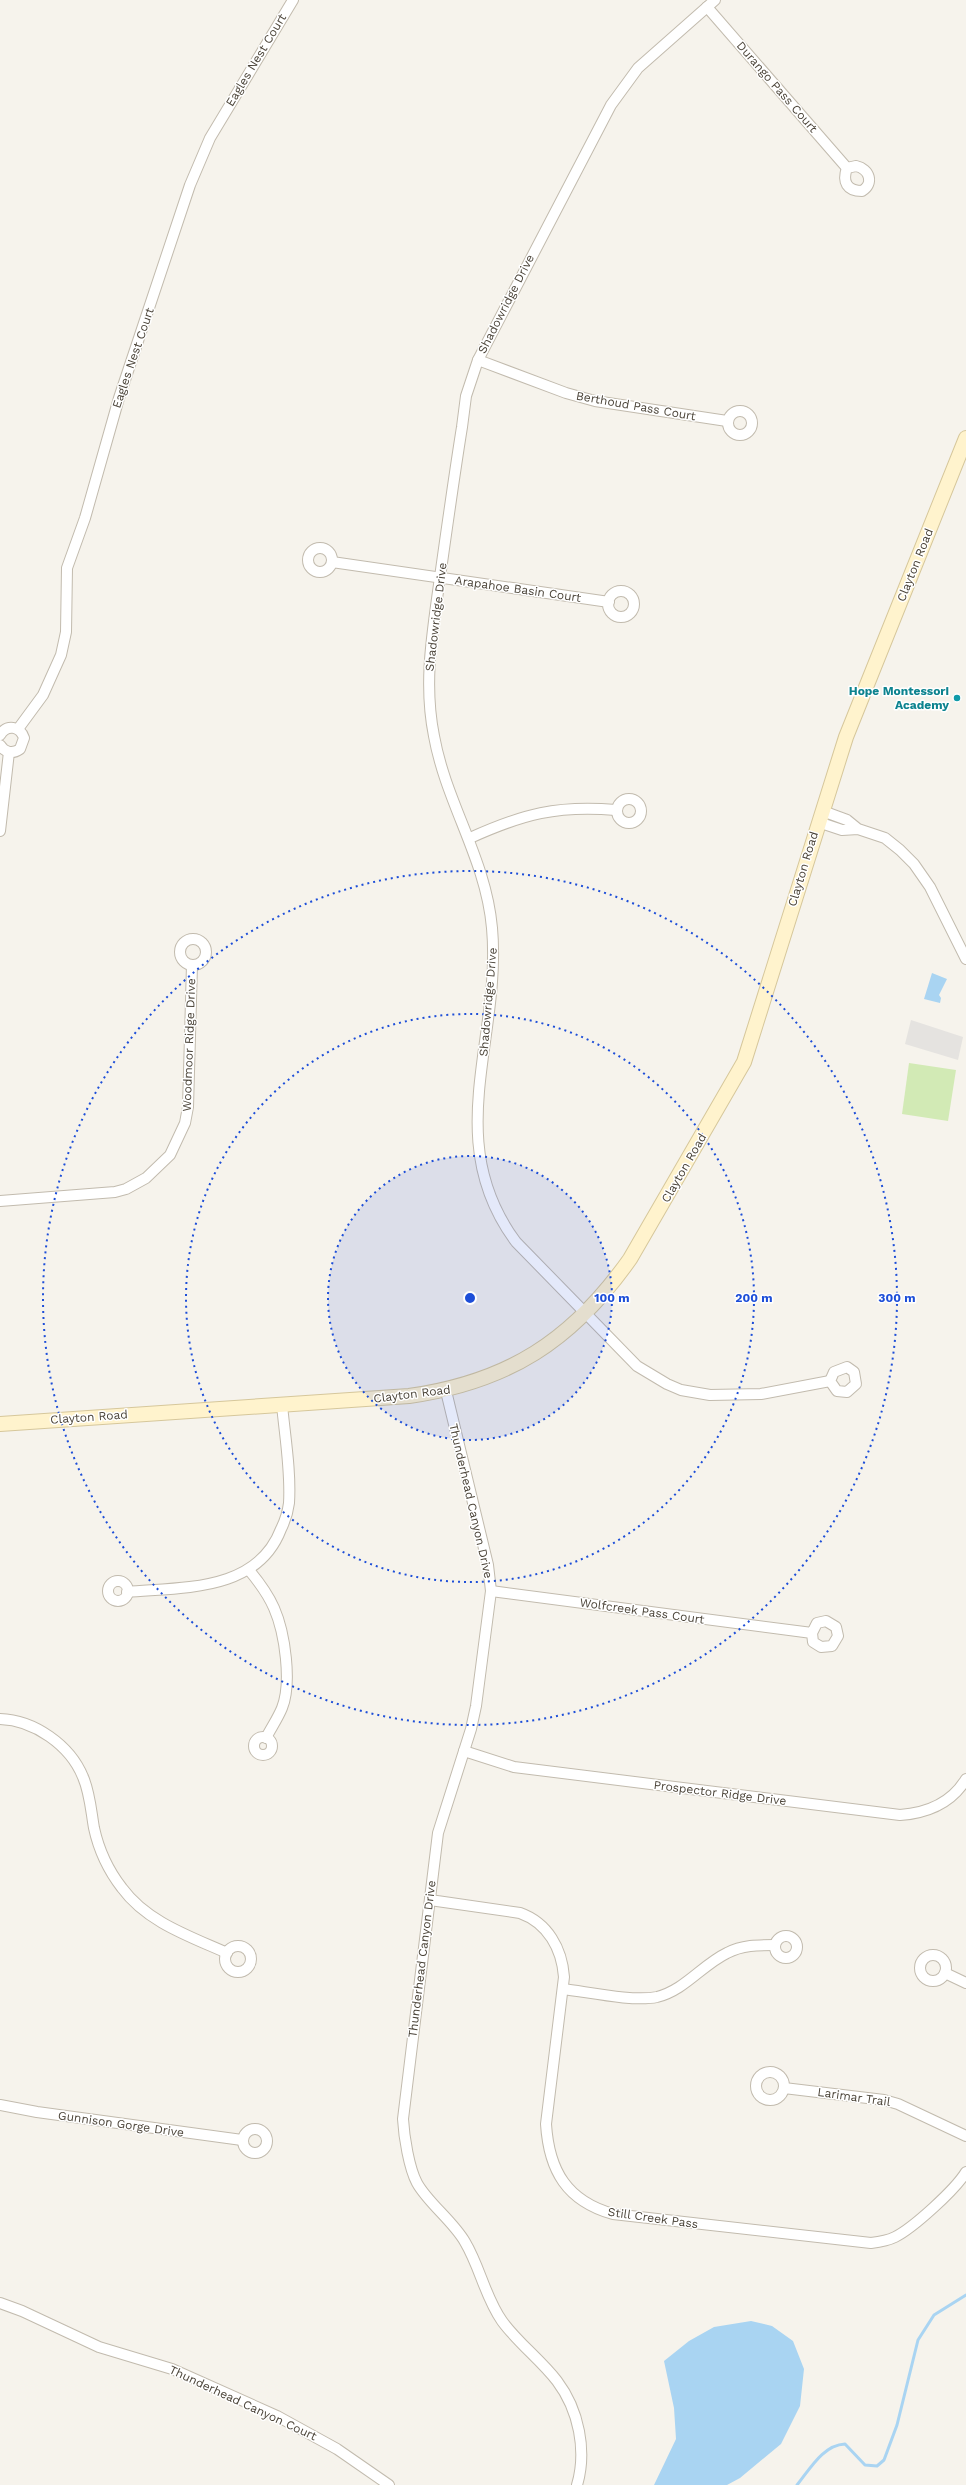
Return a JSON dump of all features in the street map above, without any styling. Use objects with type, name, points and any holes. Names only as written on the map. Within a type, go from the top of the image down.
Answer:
[{"type":"main road","name":"Clayton Road","points":[[0,1424],[409,1396],[446,1391],[478,1381],[528,1358],[566,1332],[586,1313],[612,1285],[630,1260],[741,1067],[756,1027],[820,816],[846,737],[966,438]]},
{"type":"street","name":"Eagles Nest Court","points":[[18,729],[42,695],[61,655],[66,632],[67,568],[86,518],[119,398],[190,185],[210,138],[293,0]]},
{"type":"street","name":"Shadowridge Drive","points":[[715,0],[638,68],[610,105],[478,360],[466,396],[440,578],[429,662],[430,713],[444,777],[470,838],[487,891],[493,940],[492,975],[477,1107],[477,1142],[482,1170],[492,1203],[509,1232],[637,1366],[681,1390],[710,1395],[761,1394],[830,1381]]},
{"type":"street","name":"Durango Pass Court","points":[[706,7],[847,168]]},
{"type":"street","name":"Berthoud Pass Court","points":[[478,360],[566,393],[595,401],[727,421]]},
{"type":"street","name":"Arapahoe Basin Court","points":[[332,562],[608,602]]},
{"type":"street","points":[[0,735],[6,728],[18,729],[24,738],[22,746],[17,751],[10,752],[0,745]]},
{"type":"street","points":[[0,831],[10,752]]},
{"type":"street","points":[[470,838],[519,817],[544,811],[564,808],[616,810]]},
{"type":"street","points":[[820,816],[824,824],[842,830],[858,829],[885,838],[914,864],[930,887],[966,959]]},
{"type":"street","name":"Woodmoor Ridge Drive","points":[[0,1200],[115,1192],[146,1178],[170,1155],[185,1123],[188,1107],[192,965]]},
{"type":"street","name":"Thunderhead Canyon Drive","points":[[446,1391],[488,1565],[491,1591],[476,1706],[464,1751],[438,1833],[403,2119],[405,2144],[417,2184],[465,2240],[497,2313],[507,2327],[558,2382],[564,2393],[571,2407],[580,2437],[582,2456],[578,2485]]},
{"type":"street","points":[[128,1592],[216,1583],[249,1570],[266,1555],[277,1540],[289,1505],[282,1405]]},
{"type":"street","points":[[249,1570],[262,1587],[275,1609],[280,1626],[286,1666],[282,1708],[266,1738]]},
{"type":"street","name":"Wolfcreek Pass Court","points":[[491,1591],[794,1632],[812,1633]]},
{"type":"street","points":[[0,1719],[22,1722],[41,1731],[57,1743],[74,1761],[84,1778],[96,1839],[104,1860],[132,1900],[167,1926],[227,1953]]},
{"type":"street","name":"Prospector Ridge Drive","points":[[464,1751],[514,1767],[900,1816],[926,1812],[939,1806],[952,1796],[966,1781]]},
{"type":"street","name":"Still Creek Pass","points":[[430,1900],[520,1913],[532,1917],[548,1933],[560,1952],[563,1965],[563,1989],[546,2124],[547,2143],[551,2159],[568,2188],[577,2198],[600,2210],[628,2216],[870,2243],[883,2241],[904,2232],[951,2189],[966,2172]]},
{"type":"street","points":[[563,1989],[639,1998],[656,1997],[675,1990],[725,1953],[752,1946],[775,1945]]},
{"type":"street","points":[[945,1973],[966,1983]]},
{"type":"street","name":"Larimar Trail","points":[[784,2088],[884,2100],[898,2104],[966,2136]]},
{"type":"street","name":"Gunnison Gorge Drive","points":[[0,2105],[37,2112],[242,2140]]},
{"type":"street","name":"Thunderhead Canyon Court","points":[[0,2303],[22,2311],[99,2347],[172,2369],[277,2416],[337,2449],[388,2485]]},
{"type":"green space","points":[[909,1063],[956,1070],[948,1121],[902,1114]]},
{"type":"shaded area","points":[[911,1020],[963,1037],[958,1060],[905,1044]]},
{"type":"water","points":[[932,973],[947,979],[939,995],[941,998],[940,1003],[924,999]]},
{"type":"water","points":[[751,2321],[772,2326],[793,2341],[804,2369],[800,2406],[781,2444],[740,2478],[727,2485],[654,2485],[676,2439],[674,2408],[664,2361],[689,2341],[714,2327]]},
{"type":"waterway","points":[[797,2485],[812,2465],[824,2453],[837,2445],[845,2444],[865,2465],[877,2466],[884,2460],[897,2425],[918,2340],[934,2315],[966,2295]]},
{"type":"place","name":"Hope Montessori Academy","points":[[957,698]]}]
